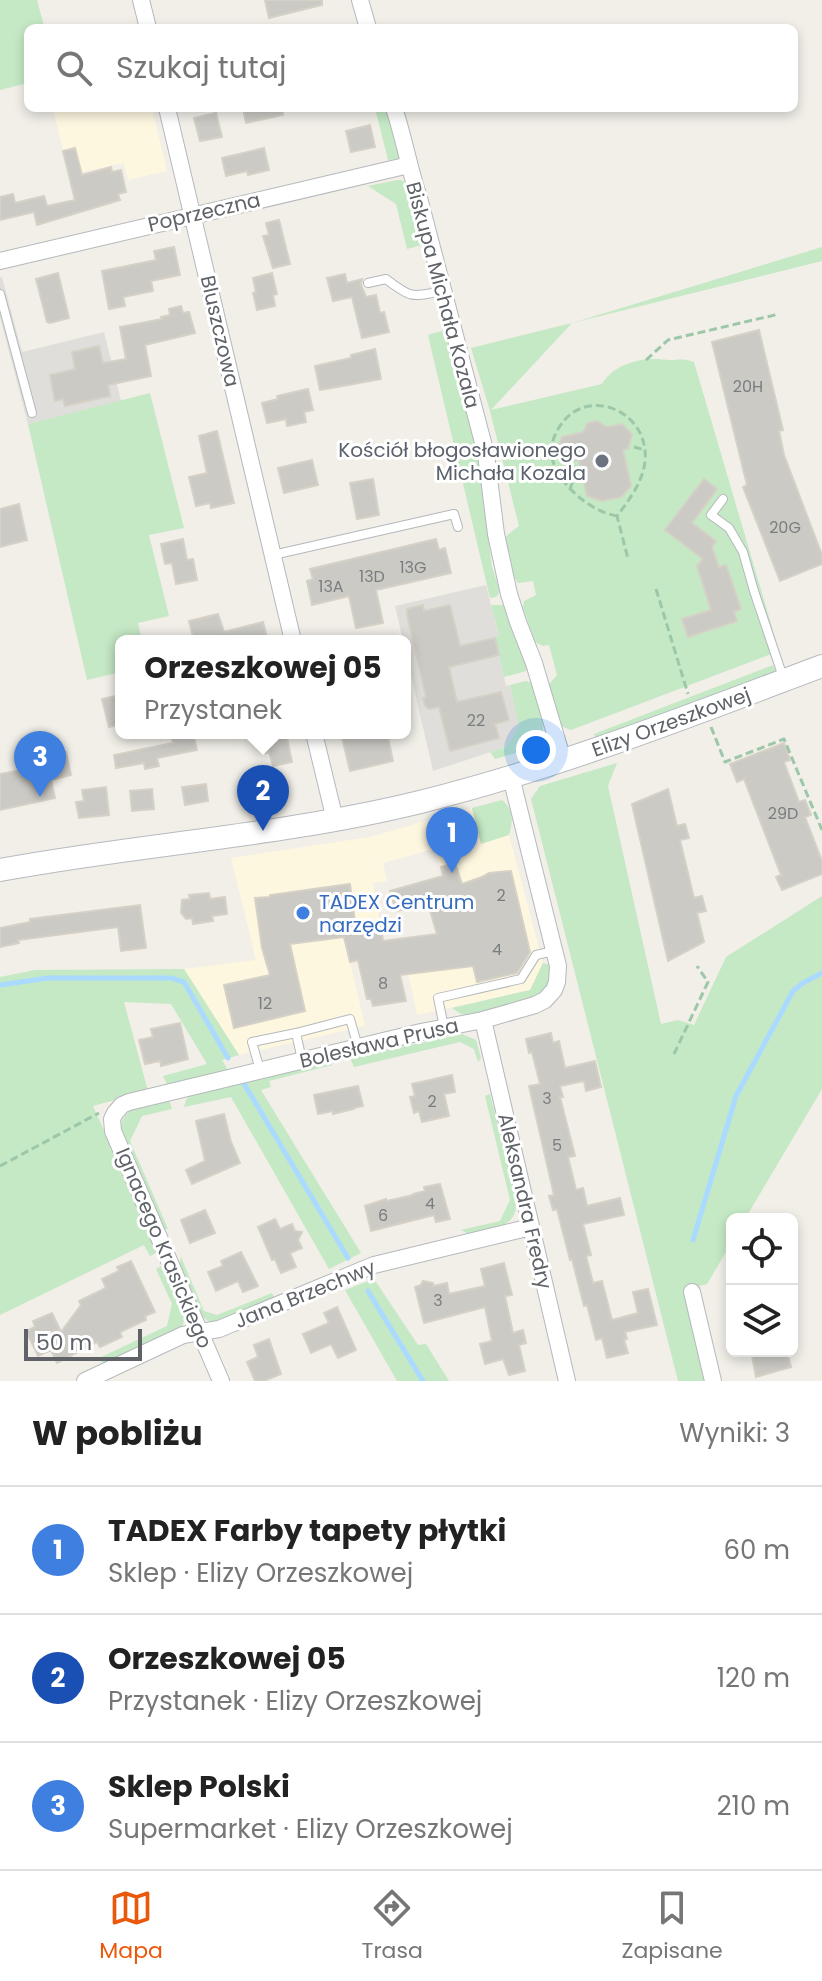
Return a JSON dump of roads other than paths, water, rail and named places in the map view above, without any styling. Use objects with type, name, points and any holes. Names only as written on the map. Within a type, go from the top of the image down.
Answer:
[{"type":"street","points":[[141,0],[147,24]]},
{"type":"street","points":[[360,0],[367,24]]},
{"type":"street","name":"Bluszczowa","points":[[168,112],[292,635]]},
{"type":"street","name":"Biskupa Michała Kozala","points":[[395,112],[486,454],[496,534],[509,594],[534,663],[563,760]]},
{"type":"street","name":"Poprzeczna","points":[[0,261],[409,165]]},
{"type":"street","name":"Elizy Orzeszkowej","points":[[0,870],[335,820],[418,803],[563,760],[822,666]]},
{"type":"street","points":[[315,739],[335,820]]},
{"type":"street","name":"Bolesława Prusa","points":[[115,1113],[129,1102],[483,1020],[535,1005],[551,995],[558,975],[554,951],[511,777]]},
{"type":"street","name":"Aleksandra Fredry","points":[[483,1020],[567,1381]]},
{"type":"street","name":"Ignacego Krasickiego","points":[[115,1113],[113,1131],[221,1381]]},
{"type":"street","name":"Jana Brzechwy","points":[[85,1381],[183,1335],[219,1329],[374,1265],[531,1227]]},
{"type":"street","points":[[692,1292],[713,1381]]},
{"type":"lane","points":[[368,283],[386,279],[407,295],[442,291]]},
{"type":"lane","points":[[0,294],[32,413]]},
{"type":"lane","points":[[723,499],[711,515],[729,528],[743,552],[785,681]]},
{"type":"lane","points":[[272,555],[454,514],[458,527]]},
{"type":"lane","points":[[445,1028],[438,998],[521,979],[536,955],[554,951]]},
{"type":"lane","points":[[260,1070],[252,1042],[350,1019],[358,1047]]},
{"type":"lane","points":[[296,1033],[302,1060]]},
{"type":"waterway","points":[[693,1240],[736,1096],[793,991],[822,973]]},
{"type":"waterway","points":[[0,985],[48,978],[171,978],[184,982],[228,1058]]},
{"type":"waterway","points":[[243,1082],[348,1258]]},
{"type":"waterway","points":[[368,1291],[423,1381]]},
{"type":"place","name":"Kościół błogosławionego Michała Kozala","points":[[602,461]]},
{"type":"place","name":"Sklep Polski","points":[[40,797]]},
{"type":"place","name":"Orzeszkowej 05","points":[[263,831]]},
{"type":"place","name":"TADEX Farby tapety płytki","points":[[452,873]]},
{"type":"place","name":"TADEX Centrum narzędzi","points":[[303,913]]}]
